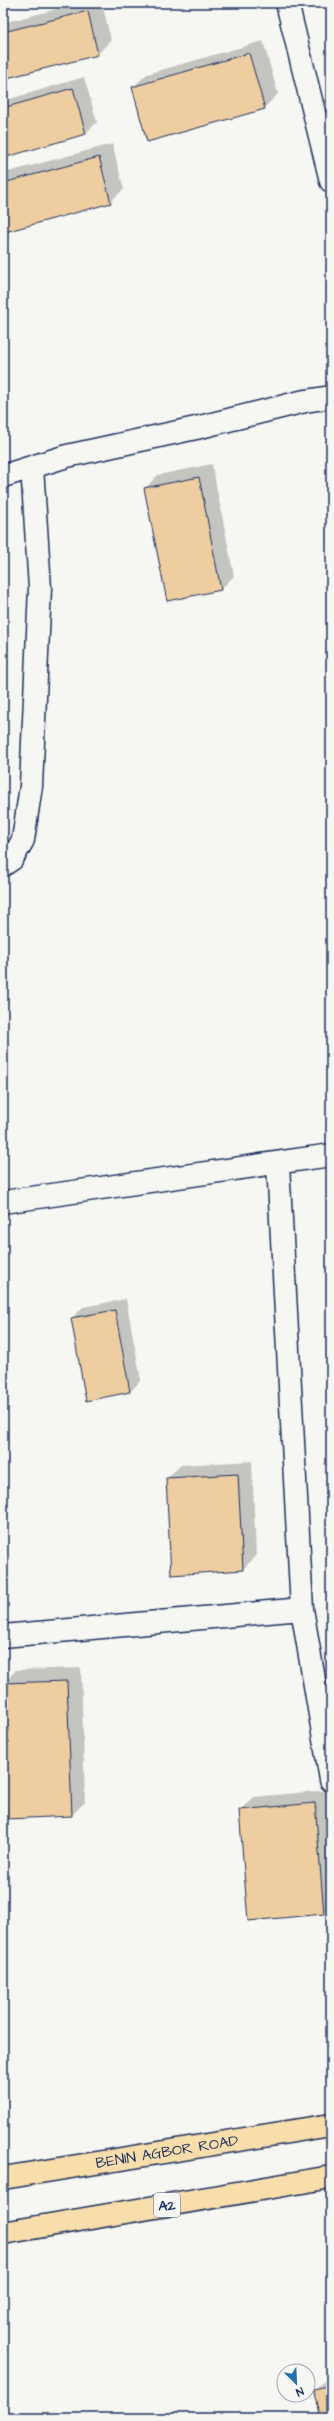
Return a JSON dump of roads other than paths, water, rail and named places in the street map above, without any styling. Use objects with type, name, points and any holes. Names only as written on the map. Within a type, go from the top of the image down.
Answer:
[{"type":"highway","name":"BENIN AGBOR ROAD","points":[[3,2178],[331,2125]]},
{"type":"highway","name":"A2","points":[[3,2233],[331,2177]]},
{"type":"street","points":[[287,3],[331,181]]},
{"type":"street","points":[[3,476],[67,456],[331,396]]},
{"type":"street","points":[[3,865],[12,860],[23,840],[31,786],[40,588],[32,467]]},
{"type":"street","points":[[3,1202],[278,1164],[331,1155]]},
{"type":"street","points":[[278,1164],[302,1609],[331,1780]]},
{"type":"street","points":[[3,1636],[302,1609]]}]
